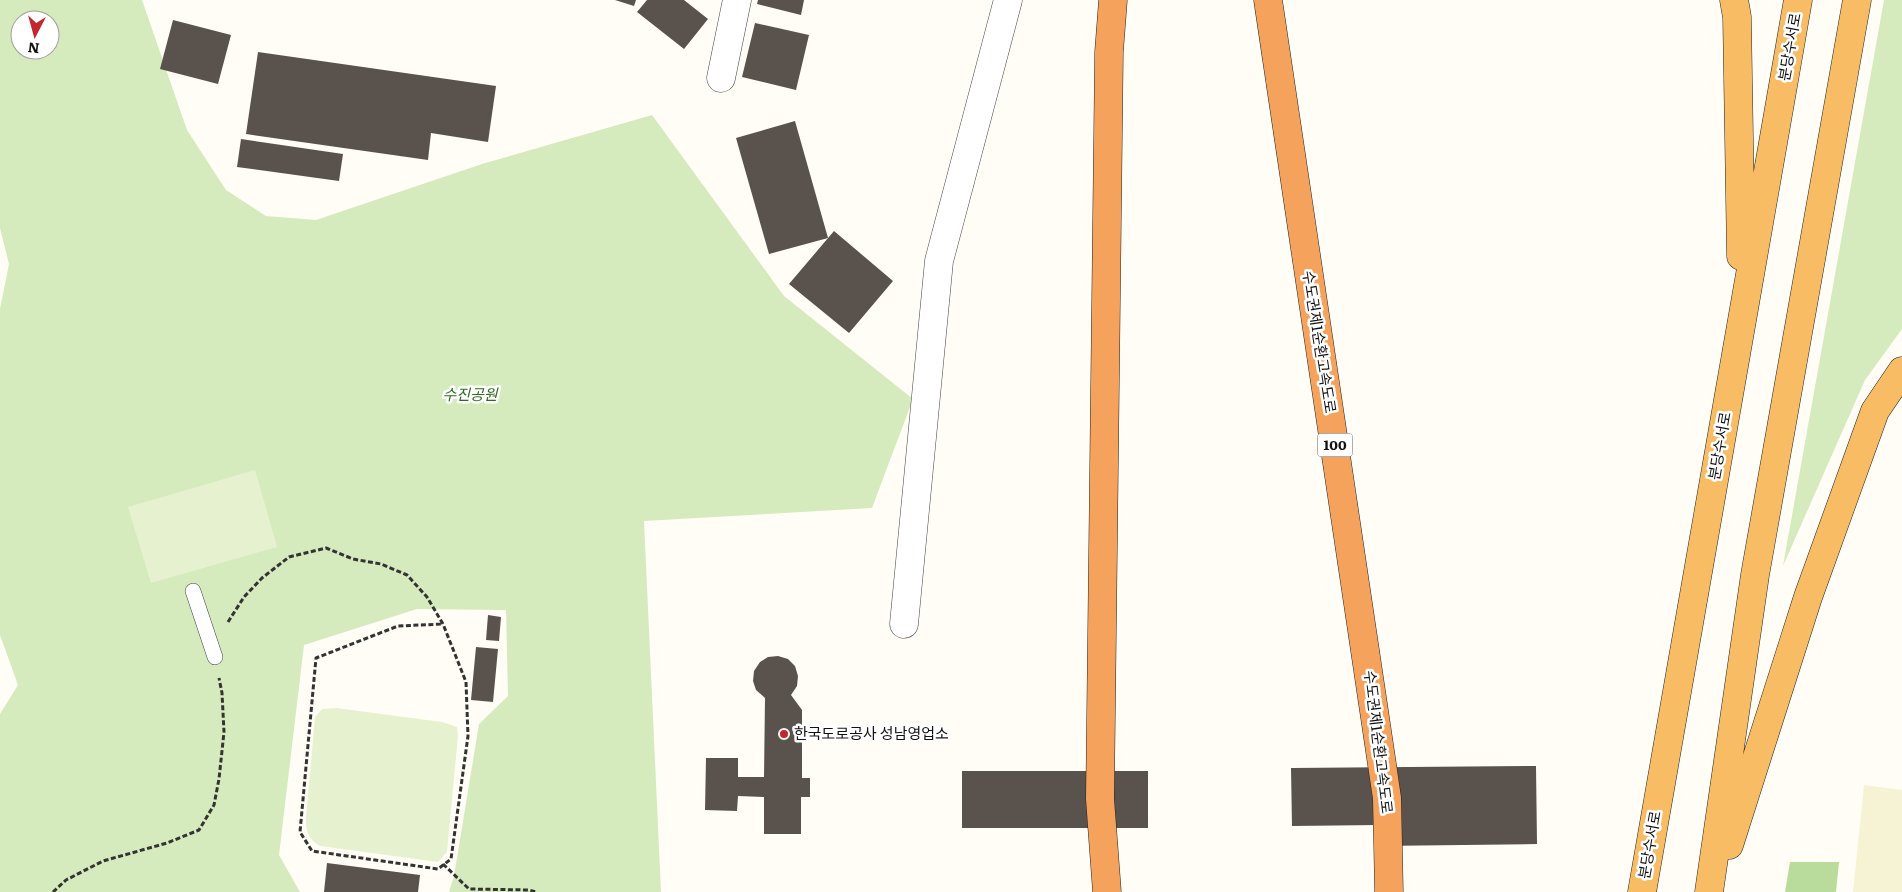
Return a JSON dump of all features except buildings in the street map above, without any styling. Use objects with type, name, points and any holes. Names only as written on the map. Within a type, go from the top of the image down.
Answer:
[{"type":"highway","points":[[1107,892],[1100,799],[1109,52],[1113,0]]},
{"type":"highway","name":"수도권제1순환고속도로","points":[[1268,0],[1388,798],[1389,892]]},
{"type":"highway","points":[[1734,0],[1737,18],[1742,321]]},
{"type":"highway","name":"분당수서로","points":[[1642,892],[1798,0]]},
{"type":"highway","points":[[1709,892],[1755,575],[1857,0]]},
{"type":"highway","points":[[1714,892],[1808,597],[1875,411],[1902,371]]},
{"type":"street","points":[[721,78],[737,0]]},
{"type":"street","points":[[904,624],[939,261],[1008,0]]},
{"type":"lane","points":[[193,591],[215,657]]},
{"type":"path","points":[[53,892],[66,880],[103,861],[167,843],[199,830],[214,805],[224,732],[222,693],[215,657],[229,620],[244,596],[289,556],[326,548],[353,559],[382,564],[407,575],[427,598],[443,624],[466,682],[468,736],[451,858],[438,869],[312,851],[300,832],[316,658],[398,626],[443,624]]},
{"type":"path","points":[[443,864],[469,891],[530,890],[536,892]]},
{"type":"shaded area","points":[[1864,785],[1902,790],[1902,892],[1853,892]]},
{"type":"green space","name":"수진공원","points":[[0,0],[142,0],[187,130],[226,190],[266,216],[316,220],[482,164],[652,115],[784,296],[913,399],[872,508],[644,521],[661,892],[449,892],[454,876],[479,724],[508,696],[506,610],[417,609],[304,645],[279,855],[300,892],[0,892],[0,714],[18,685],[0,635],[0,309],[9,264],[0,228]]},
{"type":"green space","points":[[1884,0],[1902,0],[1902,329],[1865,380],[1783,566]]},
{"type":"green space","points":[[255,470],[277,547],[151,583],[128,507]]},
{"type":"green space","points":[[336,708],[442,722],[457,727],[458,736],[447,852],[438,862],[320,846],[310,838],[306,827],[306,818],[315,717],[322,709]]},
{"type":"green space","points":[[1790,862],[1839,862],[1836,892],[1785,892]]},
{"type":"place","name":"한국도로공사 성남영업소","points":[[784,734]]}]
